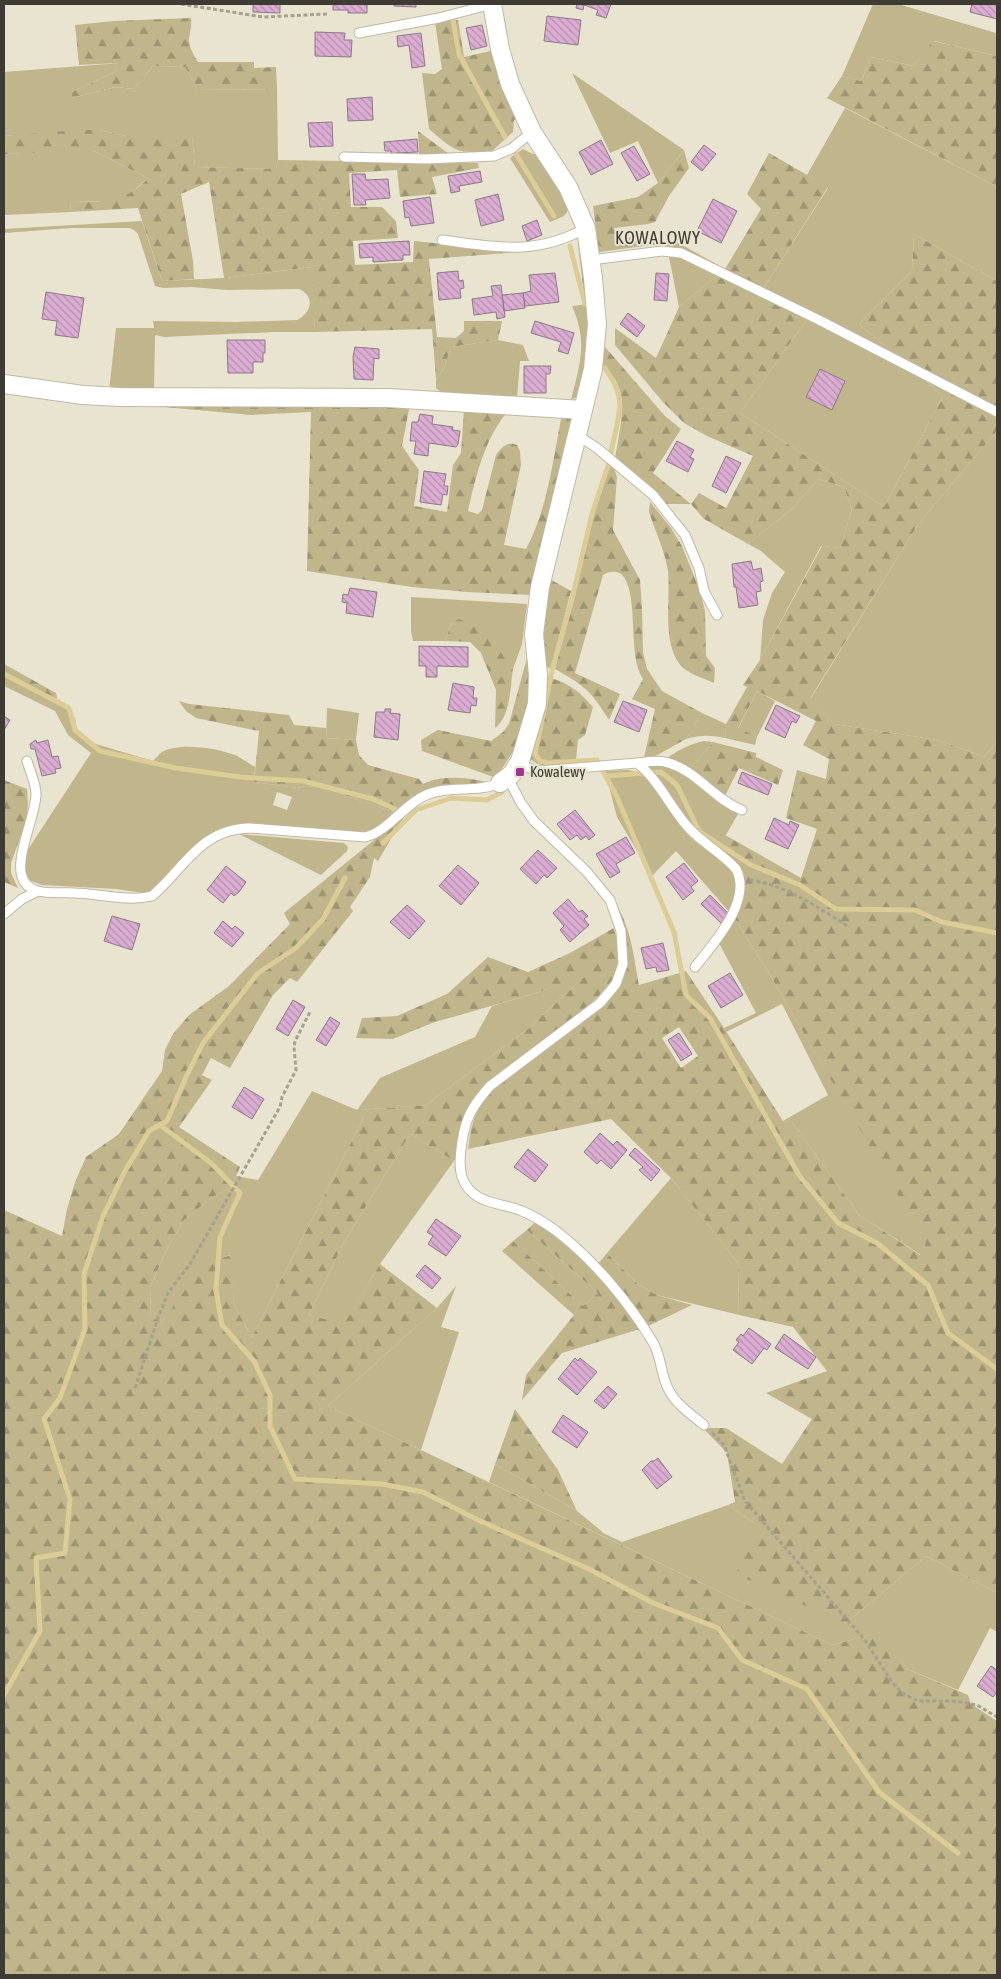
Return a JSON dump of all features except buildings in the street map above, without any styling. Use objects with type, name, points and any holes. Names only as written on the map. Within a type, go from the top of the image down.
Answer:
[{"type":"street","points":[[492,4],[500,49],[510,84],[532,132],[568,188],[586,228],[597,333],[593,369],[540,587],[534,634],[538,675],[537,704],[527,742],[508,775]]},
{"type":"street","points":[[4,384],[83,395],[120,397],[388,398],[583,410]]},
{"type":"lane","points":[[359,33],[439,18],[492,4]]},
{"type":"lane","points":[[344,157],[427,159],[494,156],[511,149],[532,132]]},
{"type":"lane","points":[[442,240],[491,247],[523,248],[545,245],[568,238],[586,228]]},
{"type":"lane","points":[[590,260],[662,251],[681,253],[819,320],[997,412]]},
{"type":"lane","points":[[577,435],[619,466],[652,495],[685,535],[699,568],[704,591],[717,615]]},
{"type":"lane","points":[[27,761],[35,785],[36,802],[16,862],[19,878],[24,884],[38,891],[142,898],[152,896],[194,851],[208,840],[224,832],[238,828],[250,828],[345,837],[365,837],[380,830],[410,804],[426,795],[484,787],[508,775],[540,771],[663,761],[688,771],[716,794],[742,810]]},
{"type":"lane","points":[[637,763],[645,769],[687,826],[738,872],[739,890],[730,921],[695,967]]},
{"type":"lane","points":[[508,775],[521,803],[534,821],[587,872],[610,900],[621,931],[623,964],[616,984],[600,1003],[490,1086],[479,1099],[470,1112],[466,1127],[461,1150],[462,1176],[471,1191],[478,1197],[497,1205],[522,1211],[536,1218],[579,1250],[617,1291],[654,1345],[670,1393],[676,1402],[704,1425]]},
{"type":"lane","points":[[4,914],[22,899],[38,891]]},
{"type":"path","points":[[181,4],[263,17],[328,14]]},
{"type":"path","points":[[739,879],[755,881],[808,901],[850,927]]},
{"type":"path","points":[[135,1388],[168,1293],[190,1264],[280,1107],[282,1097],[296,1070],[295,1041],[311,1010]]},
{"type":"path","points":[[704,1425],[724,1445],[745,1500],[864,1639],[902,1694],[918,1701],[955,1701],[977,1705],[997,1717]]},
{"type":"green space","points":[[873,4],[898,4],[996,33],[997,31],[997,56],[934,41],[914,66],[871,57],[861,81],[842,76]]},
{"type":"green space","points":[[191,18],[189,42],[198,62],[254,62],[254,68],[276,67],[277,90],[197,89],[185,67],[153,66],[134,89],[115,87],[72,98],[72,92],[115,72],[119,63],[79,65],[75,25],[114,21]]},
{"type":"green space","points":[[458,20],[464,57],[495,50],[518,117],[514,120],[513,132],[491,152],[457,150],[429,129],[422,73],[435,74],[442,69],[435,22]]},
{"type":"green space","points":[[933,41],[997,56],[997,187],[827,98],[842,76],[861,81],[871,57],[914,66]]},
{"type":"green space","points":[[120,63],[115,72],[72,92],[72,98],[115,87],[134,89],[153,66],[185,67],[197,89],[277,90],[278,160],[276,169],[195,167],[192,136],[126,136],[99,130],[4,136],[4,72]]},
{"type":"green space","points":[[572,73],[684,150],[658,183],[638,141],[610,153]]},
{"type":"green space","points":[[845,108],[997,187],[997,281],[914,234],[912,271],[859,324],[943,396],[884,507],[740,413],[808,318],[761,292],[828,188],[807,175]]},
{"type":"green space","points":[[99,130],[126,136],[192,136],[195,167],[276,169],[278,160],[478,163],[479,168],[432,177],[437,194],[400,197],[397,170],[349,173],[351,207],[382,207],[396,221],[398,238],[353,241],[355,265],[413,262],[414,241],[521,252],[429,259],[437,337],[456,338],[464,331],[464,321],[502,321],[498,340],[451,347],[444,369],[436,379],[432,329],[315,332],[312,267],[224,278],[209,182],[181,194],[193,261],[194,279],[162,281],[138,208],[71,212],[70,202],[112,200],[130,193],[148,178],[94,151],[4,154],[4,136]]},
{"type":"green space","points":[[418,131],[449,154],[419,155]]},
{"type":"green space","points":[[523,149],[533,154],[539,152],[571,207],[564,216],[550,222],[510,158]]},
{"type":"green space","points":[[75,150],[94,151],[148,178],[129,195],[111,201],[70,202],[71,212],[4,215],[4,154]]},
{"type":"green space","points":[[684,150],[689,168],[669,196],[655,222],[614,228],[617,239],[657,233],[659,244],[599,252],[593,206],[638,197],[658,183]]},
{"type":"green space","points":[[769,153],[828,187],[761,292],[808,318],[740,413],[884,507],[943,396],[859,324],[912,271],[914,234],[997,281],[997,431],[919,523],[811,697],[834,724],[938,740],[984,757],[997,742],[997,1593],[926,1556],[845,1624],[736,1574],[757,1525],[728,1505],[735,1502],[727,1453],[703,1428],[726,1428],[782,1464],[812,1419],[766,1393],[827,1371],[793,1327],[739,1315],[738,1263],[671,1178],[611,1119],[468,1149],[475,1117],[487,1097],[517,1069],[571,1031],[602,1006],[614,989],[625,970],[613,899],[628,930],[639,985],[686,971],[783,1121],[792,1122],[859,1215],[920,1255],[926,1243],[770,975],[735,919],[743,889],[743,871],[719,847],[725,835],[801,878],[817,829],[786,818],[797,770],[826,779],[829,759],[803,745],[816,721],[757,691],[738,728],[757,737],[755,745],[725,738],[726,724],[747,687],[743,685],[760,660],[822,546],[840,548],[852,510],[844,487],[818,479],[793,508],[748,544],[704,519],[691,504],[699,493],[726,508],[753,456],[707,436],[684,423],[663,402],[615,345],[615,328],[656,358],[679,307],[725,269],[761,209],[747,194]],"holes":[[[679,1027],[698,1056],[681,1068],[662,1038]]]},
{"type":"green space","points":[[142,221],[162,281],[224,278],[313,267],[315,332],[164,337],[155,335],[154,389],[109,391],[116,328],[154,328],[153,321],[236,322],[297,320],[306,313],[310,304],[308,296],[299,289],[227,290],[192,287],[163,288],[155,286],[138,234],[129,228],[72,228],[4,233],[4,229]]},
{"type":"green space","points":[[583,242],[589,304],[585,304],[578,244]]},
{"type":"green space","points":[[666,242],[677,242],[725,269],[679,307]]},
{"type":"green space","points":[[589,304],[588,359],[580,395],[571,400],[581,353],[580,331],[572,306]]},
{"type":"green space","points":[[498,340],[523,345],[529,361],[520,361],[517,399],[444,395],[436,388],[436,379],[444,369],[451,347]]},
{"type":"green space","points":[[605,347],[665,416],[681,429],[653,473],[691,504],[664,504],[615,459],[621,421],[621,395],[618,384],[611,374],[601,367]]},
{"type":"green space","points":[[410,404],[402,446],[419,470],[414,506],[447,512],[453,465],[461,453],[464,409],[510,409],[494,431],[488,444],[478,470],[468,511],[478,514],[482,510],[496,455],[505,446],[510,444],[517,445],[520,451],[521,465],[504,545],[526,549],[545,500],[562,414],[573,414],[532,595],[412,587],[307,571],[311,412],[251,415],[143,405]]},
{"type":"green space","points":[[997,431],[997,742],[984,757],[938,740],[834,724],[811,698],[919,523]]},
{"type":"green space","points":[[610,466],[614,468],[617,477],[613,530],[640,580],[643,652],[647,669],[662,691],[702,713],[686,739],[652,758],[644,757],[655,709],[632,699],[643,679],[635,656],[631,599],[624,577],[620,573],[614,572],[603,575],[575,673],[620,694],[609,720],[586,690],[574,680],[555,669],[593,516]]},
{"type":"green space","points":[[818,479],[844,487],[852,510],[840,548],[821,546],[760,660],[763,620],[772,593],[785,572],[761,551],[748,544],[793,508]]},
{"type":"green space","points":[[650,502],[671,528],[682,546],[700,591],[705,611],[706,656],[715,668],[714,683],[686,670],[678,661],[673,650],[668,624],[669,583],[667,564],[649,512]]},
{"type":"green space","points":[[548,578],[571,591],[551,668],[542,667],[541,651]]},
{"type":"green space","points":[[411,597],[527,604],[522,644],[513,669],[505,661],[495,643],[452,622],[445,641],[413,641],[411,631]]},
{"type":"green space","points":[[459,619],[491,639],[513,669],[507,709],[500,723],[495,728],[496,690],[481,653],[470,642],[445,641],[452,622]]},
{"type":"green space","points":[[528,654],[531,699],[518,744],[496,778],[422,751],[421,740],[438,730],[491,741],[503,732],[509,724]]},
{"type":"green space","points":[[4,664],[56,693],[57,699],[4,676]]},
{"type":"green space","points":[[4,676],[57,699],[75,718],[77,732],[96,744],[153,761],[162,752],[178,747],[218,750],[235,755],[255,767],[254,782],[297,788],[306,786],[324,788],[393,812],[379,827],[362,833],[345,834],[262,824],[243,824],[225,827],[214,831],[194,846],[150,892],[42,885],[28,879],[21,872],[26,847],[29,848],[91,753],[68,735],[55,711],[4,686]],"holes":[[[277,792],[292,797],[287,810],[273,805]]]},
{"type":"green space","points":[[547,677],[573,688],[593,707],[585,735],[578,740],[576,760],[565,765],[546,766],[530,759]]},
{"type":"green space","points":[[757,691],[775,701],[757,737],[738,729]]},
{"type":"green space","points":[[179,701],[189,704],[289,715],[294,725],[326,728],[326,738],[356,740],[359,755],[368,765],[419,779],[423,784],[445,778],[471,779],[486,782],[429,789],[412,797],[393,812],[324,788],[306,786],[297,788],[254,782],[259,731],[196,718],[186,711]]},
{"type":"green space","points":[[327,708],[359,713],[356,740],[326,738]]},
{"type":"green space","points":[[702,713],[726,724],[725,738],[706,736],[686,739]]},
{"type":"green space","points":[[704,741],[713,742],[691,768],[664,760],[683,748]]},
{"type":"green space","points":[[713,742],[756,753],[756,757],[783,770],[778,785],[739,768],[725,796],[691,768]]},
{"type":"green space","points":[[645,765],[663,765],[681,772],[738,814],[719,847],[697,832],[669,793]]},
{"type":"green space","points":[[628,770],[646,778],[654,786],[686,833],[734,872],[736,887],[731,914],[676,851],[652,876],[617,817],[605,771]]},
{"type":"green space","points":[[4,780],[27,789],[26,821],[11,863],[11,873],[18,888],[4,882]]},
{"type":"green space","points":[[405,815],[378,861],[374,858],[370,877],[350,907],[353,911],[297,982],[290,978],[273,995],[230,1068],[211,1058],[202,1075],[212,1080],[179,1127],[240,1167],[231,1188],[211,1198],[183,1221],[165,1253],[151,1285],[150,1317],[162,1322],[193,1279],[215,1260],[231,1255],[234,1305],[252,1337],[364,1117],[357,1110],[426,1105],[529,1028],[585,976],[536,993],[432,1023],[393,1039],[356,1038],[362,1018],[397,1016],[447,994],[488,957],[528,972],[570,953],[614,928],[619,961],[611,981],[577,1015],[487,1085],[473,1100],[466,1115],[458,1155],[454,1161],[410,1134],[344,1242],[309,1315],[344,1324],[380,1264],[437,1308],[328,1406],[832,1645],[869,1635],[881,1638],[894,1649],[907,1669],[968,1695],[971,1704],[997,1721],[997,1975],[4,1975],[4,1210],[62,1236],[75,1182],[86,1157],[119,1134],[162,1071],[165,1050],[173,1034],[189,1015],[229,986],[290,924],[284,913]]},
{"type":"green space","points":[[239,834],[344,843],[348,847],[347,851],[321,875]]},
{"type":"green space","points":[[735,919],[770,975],[927,1243],[921,1255],[859,1215],[792,1122],[783,1121],[828,1095],[782,1004],[726,1032],[724,1028],[756,1013],[719,943]]},
{"type":"green space","points":[[586,975],[529,1028],[426,1105],[358,1110],[364,1117],[252,1337],[234,1305],[230,1255],[215,1260],[162,1322],[150,1318],[151,1285],[165,1253],[183,1221],[211,1198],[231,1188],[236,1176],[258,1180],[312,1091],[357,1110],[380,1078],[475,1037],[492,1006]]},
{"type":"green space","points":[[410,1134],[454,1161],[380,1264],[344,1325],[309,1315],[344,1242]]},
{"type":"green space","points":[[671,1178],[738,1263],[739,1315],[657,1295],[638,1284],[607,1253]]},
{"type":"green space","points":[[536,1221],[587,1263],[615,1293],[640,1329],[562,1353],[522,1400],[526,1375],[574,1315],[502,1251],[513,1241],[583,1306],[598,1293],[527,1230]]},
{"type":"green space","points":[[527,1230],[598,1293],[583,1306],[513,1241]]},
{"type":"green space","points":[[607,1253],[638,1284],[657,1295],[692,1305],[646,1327],[597,1265]]},
{"type":"green space","points":[[456,1286],[441,1327],[459,1332],[421,1450],[328,1406],[437,1308]]},
{"type":"green space","points":[[515,1409],[558,1470],[577,1511],[495,1464]]},
{"type":"green space","points":[[495,1464],[577,1511],[605,1534],[622,1542],[728,1505],[757,1525],[845,1624],[926,1556],[997,1593],[997,1632],[990,1628],[958,1690],[907,1669],[894,1650],[869,1635],[832,1645],[489,1482]]},
{"type":"waterway","points":[[453,20],[459,54],[505,137]]},
{"type":"waterway","points":[[516,154],[554,216]]},
{"type":"waterway","points":[[570,246],[585,304]]},
{"type":"waterway","points":[[605,368],[615,384],[619,396],[620,407],[617,425],[608,466],[592,514],[571,603],[553,666],[535,754],[540,761],[548,763],[597,760],[617,797],[674,932],[686,995],[710,1018],[799,1175],[838,1223],[877,1243],[928,1285],[948,1333],[997,1369]]},
{"type":"waterway","points":[[4,674],[69,708],[75,730],[100,751],[176,768],[240,777],[303,781],[373,799],[395,809]]},
{"type":"waterway","points":[[606,776],[661,772],[677,785],[699,831],[751,865],[800,885],[836,909],[915,910],[942,922],[997,933]]},
{"type":"waterway","points":[[383,843],[416,810],[451,798],[487,800],[502,792]]},
{"type":"waterway","points":[[4,1695],[40,1631],[36,1558],[65,1553],[70,1499],[44,1419],[60,1398],[85,1329],[84,1274],[103,1216],[125,1171],[149,1131],[167,1121],[203,1043],[258,973],[296,948],[323,919],[345,878]]},
{"type":"waterway","points":[[160,1125],[211,1163],[240,1193],[220,1237],[216,1290],[222,1325],[254,1361],[270,1395],[270,1426],[295,1479],[382,1484],[423,1492],[478,1520],[589,1569],[653,1603],[718,1628],[742,1660],[807,1689],[879,1792],[958,1853]]},
{"type":"place","name":"Kowalewy","points":[[520,772]]},
{"type":"district","name":"KOWALOWY","points":[[658,238]]}]
